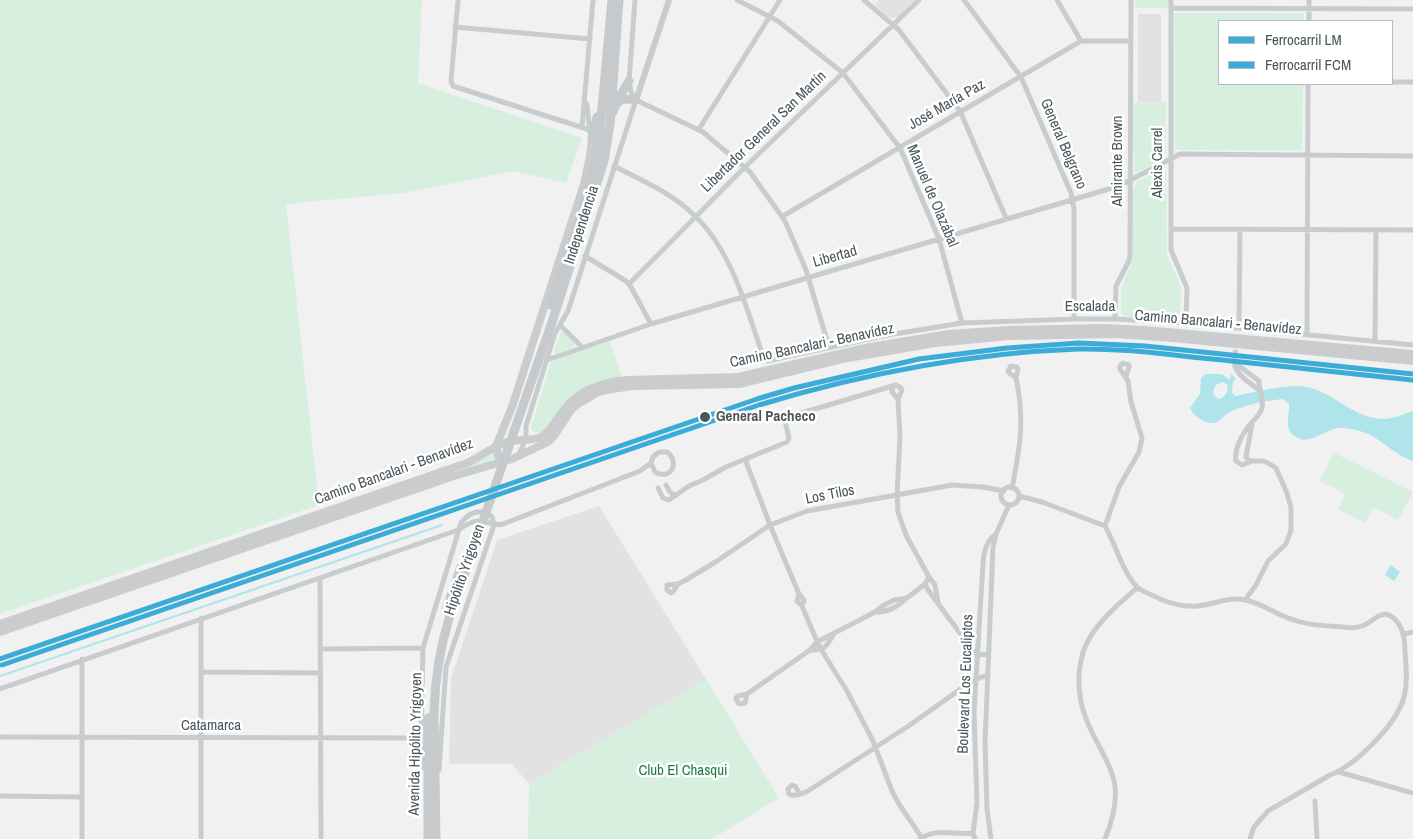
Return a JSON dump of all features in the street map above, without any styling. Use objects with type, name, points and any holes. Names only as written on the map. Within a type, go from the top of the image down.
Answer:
[{"type":"main road","points":[[437,651],[453,589],[544,327],[594,167],[600,140],[612,0]]},
{"type":"main road","points":[[610,124],[619,0]]},
{"type":"main road","points":[[437,651],[556,322],[600,175],[616,102],[629,81]]},
{"type":"main road","points":[[500,463],[496,446],[512,407],[584,184],[589,162],[591,135],[604,85]]},
{"type":"main road","points":[[616,102],[622,99],[636,100]]},
{"type":"main road","name":"Camino Bancalari - Benavídez","points":[[0,624],[467,463],[496,446],[516,439],[533,440],[541,437],[550,429],[564,409],[576,397],[609,382],[738,378],[862,349],[949,334],[1008,330],[1102,328],[1145,330],[1413,354]]},
{"type":"main road","name":"Camino Bancalari - Benavídez","points":[[0,632],[454,476],[518,456],[551,440],[571,410],[578,404],[596,393],[612,388],[738,384],[878,352],[926,344],[976,338],[1037,335],[1116,334],[1413,361]]},
{"type":"main road","name":"Avenida Hipólito Yrigoyen","points":[[428,839],[432,808],[434,691],[437,651]]},
{"type":"main road","name":"Avenida Hipólito Yrigoyen","points":[[432,808],[436,839]]},
{"type":"street","points":[[458,0],[451,81],[453,86],[582,127],[591,135]]},
{"type":"street","points":[[582,127],[593,0]]},
{"type":"street","points":[[635,0],[629,81],[631,92],[636,100],[698,129],[745,167],[783,216],[809,277],[829,347]]},
{"type":"street","name":"Independencia","points":[[518,456],[526,439],[526,426],[555,333],[556,322],[568,311],[669,0]]},
{"type":"street","name":"Manuel de Olazábal","points":[[738,0],[770,16],[783,25],[843,74],[900,148],[939,239],[962,323]]},
{"type":"street","points":[[698,129],[780,0]]},
{"type":"street","points":[[864,0],[894,24],[960,111],[1006,218]]},
{"type":"street","name":"Libertador General San Martín","points":[[629,284],[745,167],[919,0]]},
{"type":"street","name":"General Belgrano","points":[[964,0],[1021,77],[1073,200],[1074,319]]},
{"type":"street","points":[[1057,0],[1081,41],[1130,41]]},
{"type":"street","name":"Almirante Brown","points":[[1115,319],[1116,286],[1130,254],[1131,0]]},
{"type":"street","name":"Alexis Carrel","points":[[1171,0],[1171,254],[1187,288],[1186,323]]},
{"type":"street","points":[[1309,0],[1309,20]]},
{"type":"street","points":[[1171,8],[1413,9]]},
{"type":"street","points":[[455,27],[590,39]]},
{"type":"street","name":"José María Paz","points":[[783,216],[1081,41]]},
{"type":"street","points":[[1393,82],[1413,82]]},
{"type":"street","points":[[1307,335],[1308,85]]},
{"type":"street","points":[[586,94],[591,135]]},
{"type":"street","name":"Libertad","points":[[547,360],[651,324],[1119,186],[1180,154],[1413,156]]},
{"type":"street","points":[[614,166],[659,189],[696,216],[723,252],[742,297]]},
{"type":"street","points":[[1171,229],[1413,230]]},
{"type":"street","points":[[1239,328],[1240,230]]},
{"type":"street","points":[[1375,341],[1376,230]]},
{"type":"street","points":[[586,256],[629,284],[651,324]]},
{"type":"street","name":"Escalada","points":[[742,297],[763,356],[769,361],[888,335],[962,323],[1074,319],[1186,323],[1413,345]]},
{"type":"street","points":[[556,322],[582,347]]},
{"type":"street","points":[[1252,461],[1242,465],[1236,461],[1235,455],[1247,428],[1260,412],[1262,404],[1259,381],[1234,362],[1239,374],[1259,390]]},
{"type":"street","points":[[1105,526],[1119,487],[1139,452],[1142,438],[1131,402],[1126,376]]},
{"type":"street","points":[[1012,488],[1018,460],[1022,412],[1016,378]]},
{"type":"street","points":[[658,488],[664,500],[670,500],[689,486],[787,442],[789,438],[786,419],[788,417],[896,385],[901,388],[902,393],[898,399],[900,437],[898,512],[903,528],[937,589],[938,602]]},
{"type":"street","points":[[893,386],[892,392],[898,399]]},
{"type":"street","points":[[1245,600],[1256,585],[1268,561],[1286,544],[1291,525],[1291,508],[1276,468],[1268,463],[1248,460],[1246,457],[1253,422]]},
{"type":"street","points":[[1240,441],[1248,443]]},
{"type":"street","points":[[0,689],[458,530],[471,522],[480,520],[494,526],[503,524],[640,471],[647,470],[662,475],[670,473],[674,466],[673,458],[667,452],[659,452],[653,457],[651,463],[640,471]]},
{"type":"street","points":[[746,459],[798,594],[804,600],[802,606],[817,642],[847,691],[876,747],[892,791],[899,804],[921,838],[935,832],[974,836]]},
{"type":"street","points":[[651,463],[655,472]]},
{"type":"street","points":[[666,485],[675,496]]},
{"type":"street","name":"Los Tilos","points":[[678,584],[717,562],[770,525],[807,511],[952,485],[983,487],[1004,491]]},
{"type":"street","points":[[1012,488],[1004,491],[1002,500],[1009,505],[1016,503],[1019,496]]},
{"type":"street","points":[[1012,488],[1017,491],[1019,496],[1050,505],[1105,526],[1137,588],[1171,603],[1186,606],[1207,605],[1232,599],[1245,600],[1256,603],[1290,619],[1350,628],[1362,626],[1381,614],[1385,614],[1396,622],[1404,634],[1406,679],[1402,702],[1381,734],[1339,772],[1330,775],[1272,807],[1258,820],[1250,839]]},
{"type":"street","name":"Boulevard Los Eucaliptos","points":[[991,839],[987,809],[984,743],[993,547],[996,534],[1009,505]]},
{"type":"street","name":"Hipólito Yrigoyen","points":[[478,512],[489,514],[494,522],[494,526],[446,667],[432,808],[421,738],[422,648],[458,530],[463,520],[478,512]]},
{"type":"street","name":"Boulevard Los Eucaliptos","points":[[974,836],[977,803],[974,712],[984,551],[991,537],[996,534]]},
{"type":"street","points":[[747,694],[810,650],[817,642],[833,635],[894,600],[907,598],[925,584],[929,577]]},
{"type":"street","points":[[320,578],[321,839]]},
{"type":"street","points":[[925,584],[974,652],[978,655],[988,654]]},
{"type":"street","points":[[1106,839],[1112,822],[1115,786],[1111,770],[1085,716],[1080,696],[1080,664],[1083,652],[1092,634],[1108,615],[1137,588]]},
{"type":"street","points":[[201,618],[201,839]]},
{"type":"street","points":[[1404,634],[1413,632]]},
{"type":"street","points":[[810,650],[821,650],[833,635]]},
{"type":"street","points":[[321,649],[422,648]]},
{"type":"street","points":[[82,660],[82,839]]},
{"type":"street","points":[[201,672],[320,673]]},
{"type":"street","points":[[800,794],[808,791],[876,747],[977,678],[987,674]]},
{"type":"street","name":"Catamarca","points":[[0,737],[82,739],[421,738]]},
{"type":"street","points":[[1339,772],[1413,793]]},
{"type":"street","points":[[0,796],[82,797]]},
{"type":"street","points":[[1315,801],[1317,839]]},
{"type":"shaded area","points":[[879,0],[915,0],[898,17],[893,18],[888,17],[875,5]]},
{"type":"shaded area","points":[[1138,14],[1161,14],[1161,102],[1138,102]]},
{"type":"shaded area","points":[[599,506],[706,679],[529,784],[512,764],[449,764],[451,679],[497,540]]},
{"type":"green space","points":[[0,0],[422,0],[418,83],[582,138],[566,183],[513,171],[404,193],[286,205],[319,505],[0,614]]},
{"type":"green space","points":[[1135,0],[1169,0],[1169,8],[1135,8]]},
{"type":"green space","points":[[1174,13],[1304,13],[1304,20],[1218,20],[1218,85],[1303,85],[1302,150],[1175,150]]},
{"type":"green space","points":[[1166,102],[1165,154],[1161,161],[1136,173],[1134,171],[1133,103]]},
{"type":"green space","points":[[1164,170],[1166,172],[1167,256],[1181,286],[1180,315],[1176,320],[1124,316],[1121,313],[1121,288],[1132,262],[1133,190],[1137,181]]},
{"type":"green space","points":[[561,332],[565,333],[574,343],[574,347],[556,354],[554,350]]},
{"type":"green space","points":[[610,341],[622,378],[550,423],[540,433],[533,432],[531,427],[551,362]]},
{"type":"green space","points":[[1334,453],[1413,492],[1398,520],[1373,507],[1365,523],[1338,509],[1345,494],[1320,481]]},
{"type":"green space","points":[[494,454],[496,460],[0,629],[0,627],[461,469]]},
{"type":"green space","name":"Club El Chasqui","points":[[706,679],[779,798],[712,839],[528,839],[529,784]]},
{"type":"water","points":[[1206,374],[1222,374],[1230,380],[1231,374],[1236,378],[1233,382],[1232,393],[1235,396],[1263,390],[1303,386],[1321,392],[1359,413],[1380,419],[1413,411],[1413,461],[1398,454],[1371,435],[1352,429],[1333,429],[1310,439],[1298,438],[1293,435],[1288,427],[1289,404],[1283,399],[1243,407],[1230,412],[1214,423],[1205,422],[1190,408],[1200,394],[1201,378]],"holes":[[[1222,382],[1227,384],[1227,391],[1223,397],[1219,399],[1214,396],[1213,391],[1216,385]]]},
{"type":"water","points":[[1391,565],[1400,572],[1394,581],[1385,575]]},
{"type":"waterway","points":[[0,676],[442,525]]},
{"type":"tunnel","points":[[1234,362],[1236,347]]},
{"type":"rail line","name":"LM","points":[[0,659],[757,399],[794,388],[919,359],[1007,348],[1079,343],[1145,346],[1413,374]]},
{"type":"rail line","name":"FCM","points":[[2,665],[759,405],[877,375],[957,360],[997,355],[1095,349],[1146,352],[1412,380]]},
{"type":"place","name":"General Pacheco","points":[[705,417]]}]
